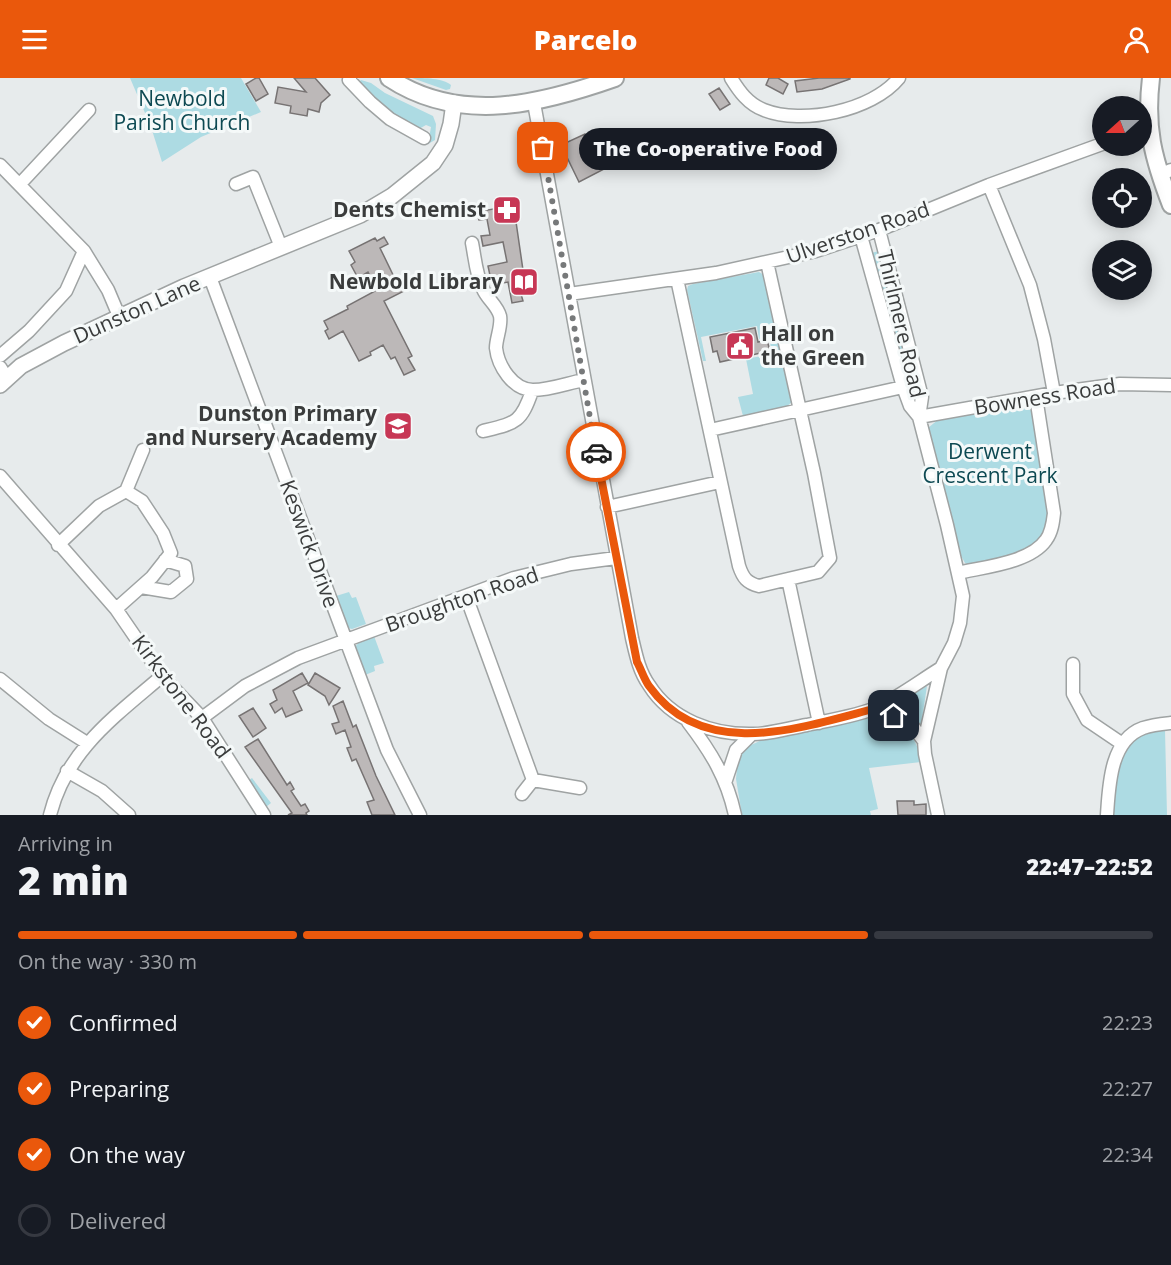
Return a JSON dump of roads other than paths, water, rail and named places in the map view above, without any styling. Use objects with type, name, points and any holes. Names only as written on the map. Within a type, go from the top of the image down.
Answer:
[{"type":"main road","points":[[389,78],[433,99],[454,104],[498,106],[534,103],[615,78]]},
{"type":"main road","points":[[1149,96],[1151,78]]},
{"type":"main road","points":[[1152,146],[1165,172],[1171,204]]},
{"type":"street","points":[[350,78],[349,80],[370,102],[390,119],[424,138]]},
{"type":"street","points":[[731,78],[742,95],[762,110],[787,117],[815,116],[854,106],[893,86],[899,78]]},
{"type":"street","points":[[534,103],[616,558],[637,662],[649,686],[667,705],[685,719],[705,744],[726,780],[735,815]]},
{"type":"street","name":"Dunston Lane","points":[[2,377],[64,342],[119,316],[360,215],[392,196],[433,163],[445,145],[454,104]]},
{"type":"street","points":[[20,184],[89,110]]},
{"type":"street","name":"Ulverston Road","points":[[569,294],[677,279],[816,251],[879,230],[989,185],[1092,148]]},
{"type":"street","points":[[0,165],[84,251],[108,290],[119,316]]},
{"type":"street","points":[[236,184],[253,177],[281,247]]},
{"type":"street","points":[[989,185],[1030,285],[1054,393]]},
{"type":"street","name":"Thirlmere Road","points":[[879,230],[922,397],[919,417],[963,596],[960,623],[954,643],[941,668],[924,741],[938,815]]},
{"type":"street","name":"Thirlmere Road","points":[[861,236],[903,387],[910,406],[919,417]]},
{"type":"street","points":[[472,243],[481,285],[485,294],[497,307],[501,319],[497,335],[497,358],[510,379],[519,386],[532,391],[584,380]]},
{"type":"street","points":[[0,356],[29,332],[66,291],[84,251]]},
{"type":"street","points":[[677,279],[742,576],[750,584],[759,586],[818,572],[830,558],[814,473],[767,262]]},
{"type":"street","name":"Keswick Drive","points":[[210,277],[387,750],[420,815]]},
{"type":"street","name":"Bowness Road","points":[[919,417],[1054,393],[1120,384],[1171,385]]},
{"type":"street","points":[[710,430],[903,387]]},
{"type":"street","points":[[490,433],[518,419],[525,411],[532,391]]},
{"type":"street","points":[[958,573],[1024,557],[1046,540],[1053,526],[1054,513],[1036,397]]},
{"type":"street","points":[[58,545],[99,506],[126,491],[143,450]]},
{"type":"street","name":"Kirkstone Road","points":[[0,476],[116,609],[162,676],[202,718],[264,815]]},
{"type":"street","points":[[607,507],[720,482]]},
{"type":"street","points":[[116,609],[152,577],[171,553],[163,533],[142,501],[126,491]]},
{"type":"street","name":"Broughton Road","points":[[346,642],[514,578],[571,564],[616,558]]},
{"type":"street","points":[[141,587],[171,592],[188,579],[185,566],[165,561]]},
{"type":"street","points":[[788,579],[819,723]]},
{"type":"street","points":[[466,596],[533,780]]},
{"type":"street","points":[[202,718],[245,686],[298,658],[346,642]]},
{"type":"street","points":[[1073,664],[1074,694],[1087,720],[1121,743]]},
{"type":"street","points":[[685,719],[721,733],[752,734],[819,723],[877,708],[941,668]]},
{"type":"street","points":[[50,815],[56,794],[67,771],[87,743],[162,676]]},
{"type":"street","points":[[1,682],[49,719],[87,743]]},
{"type":"street","points":[[877,708],[911,724],[924,741]]},
{"type":"street","points":[[1107,815],[1110,781],[1121,743],[1141,728],[1171,723]]},
{"type":"street","points":[[726,780],[736,750],[752,734]]},
{"type":"street","points":[[67,771],[102,791],[129,815]]},
{"type":"street","points":[[533,780],[580,788]]},
{"type":"street","points":[[522,794],[533,780]]},
{"type":"place","name":"The Co-operative Food","points":[[543,148]]},
{"type":"place","name":"Dents Chemist","points":[[507,210]]},
{"type":"place","name":"Newbold Library","points":[[524,282]]},
{"type":"place","name":"Hall on the Green","points":[[740,346]]},
{"type":"place","name":"Dunston Primary and Nursery Academy","points":[[398,426]]},
{"type":"park label","name":"Newbold Parish Church","points":[[182,111]]},
{"type":"park label","name":"Derwent Crescent Park","points":[[990,464]]}]
